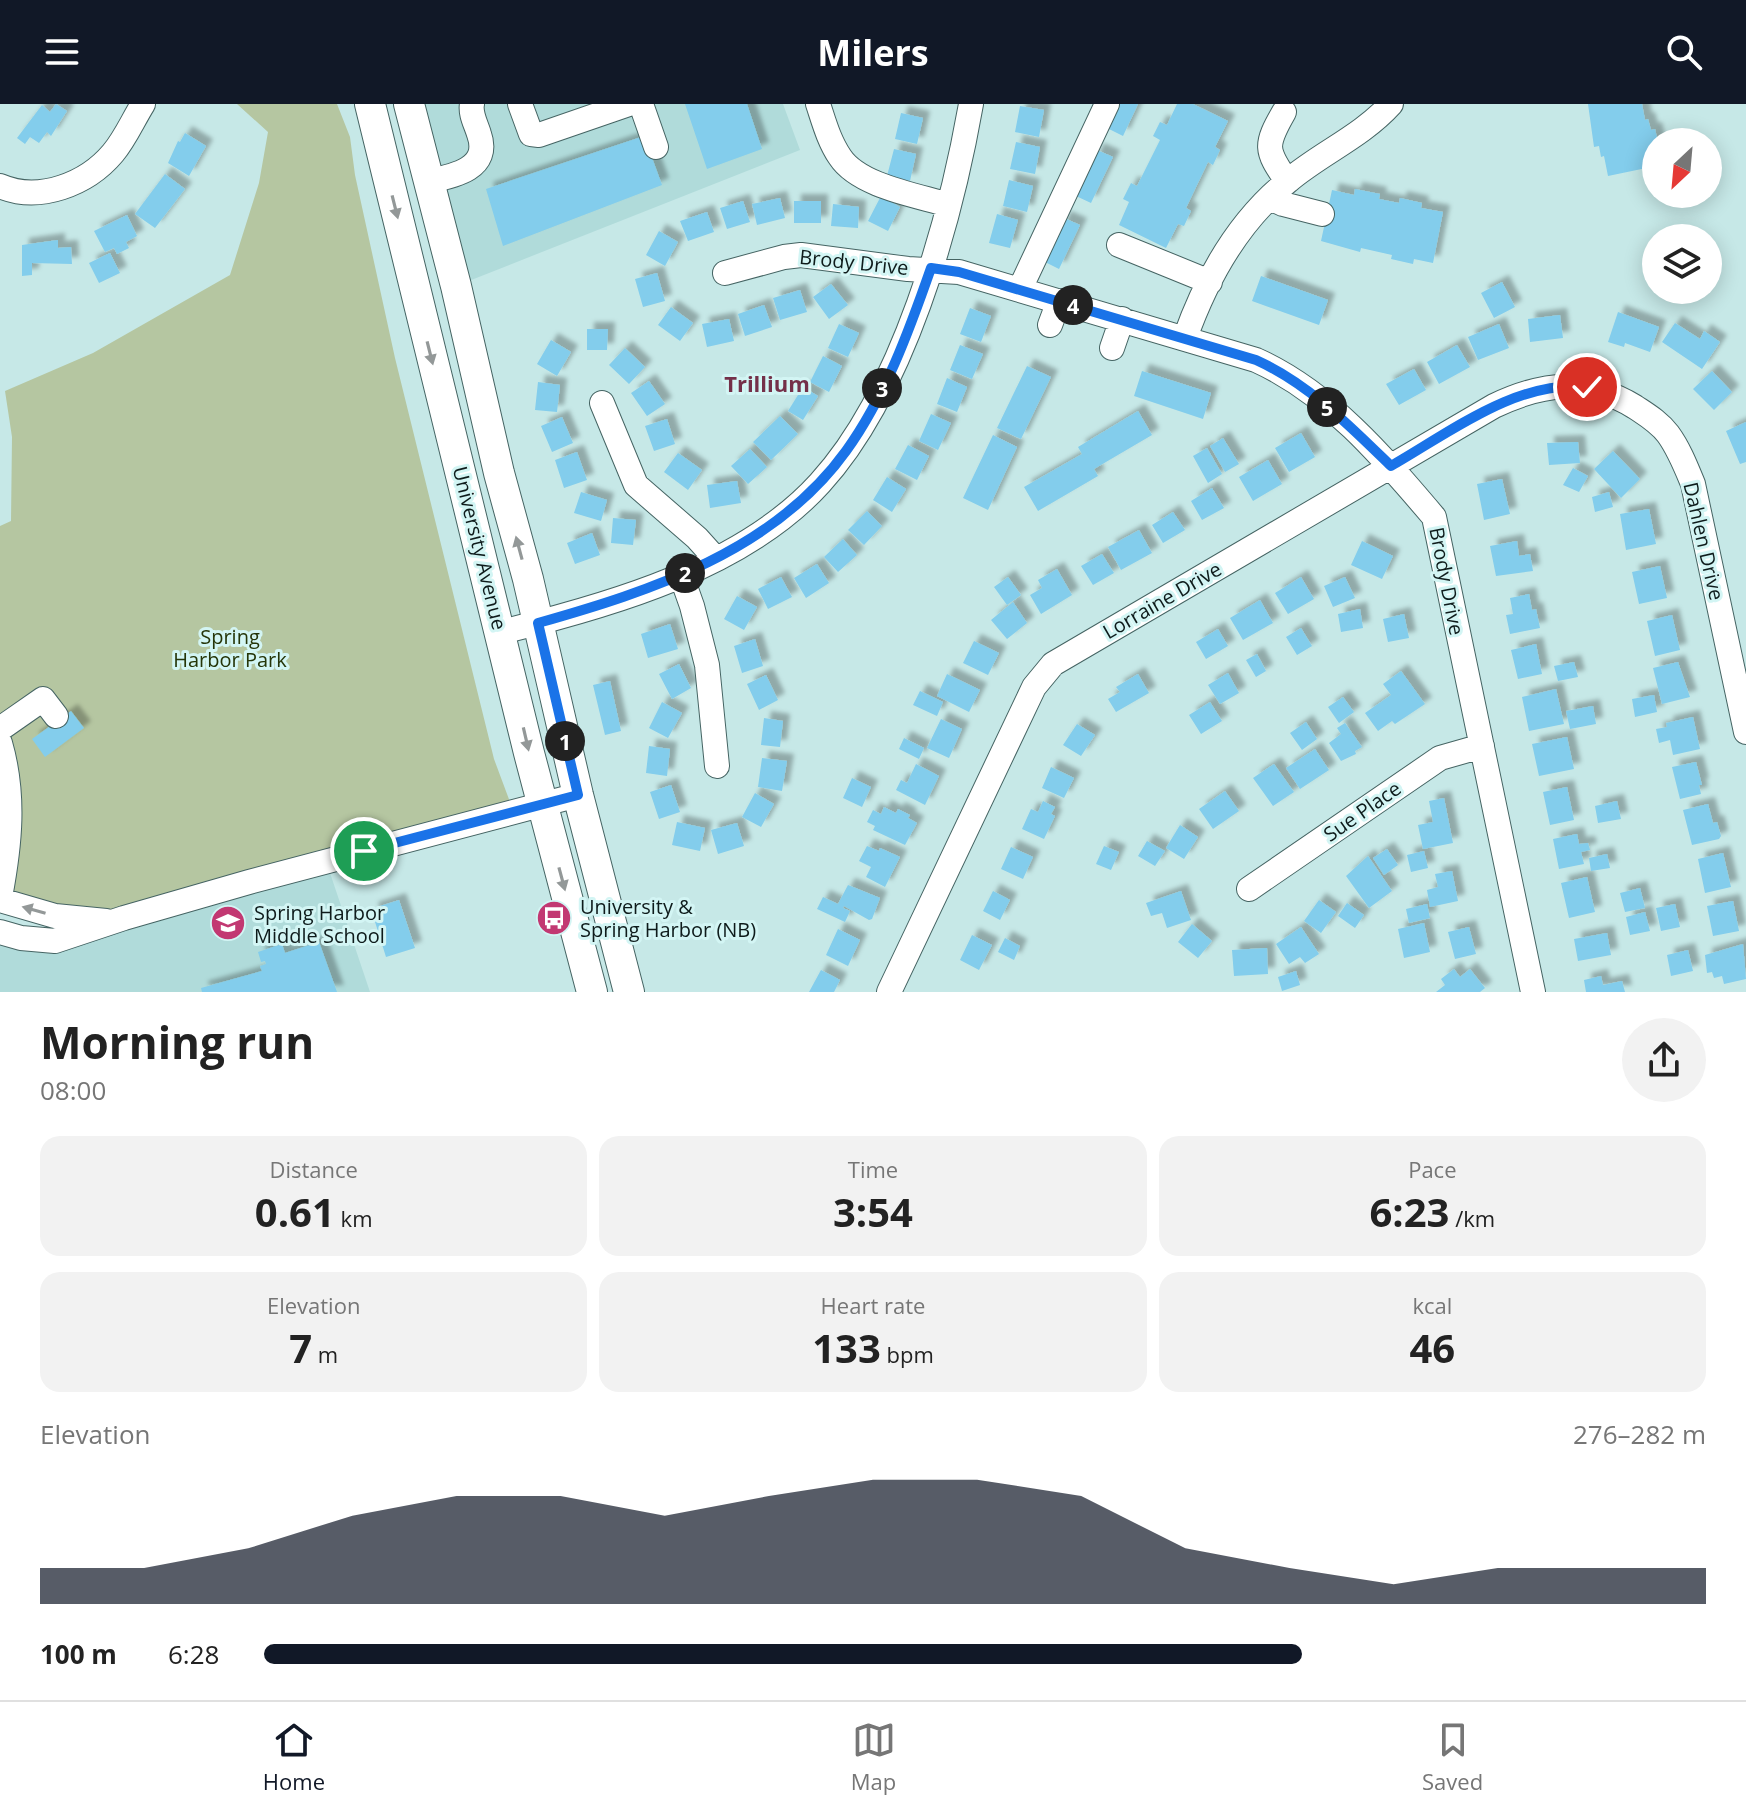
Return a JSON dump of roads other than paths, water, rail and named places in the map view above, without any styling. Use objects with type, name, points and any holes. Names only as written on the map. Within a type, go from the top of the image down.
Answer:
[{"type":"main road","name":"University Avenue","points":[[370,104],[542,803],[592,992]]},
{"type":"main road","points":[[382,104],[408,166],[417,177],[429,181]]},
{"type":"main road","name":"University Avenue","points":[[409,104],[629,992]]},
{"type":"street","points":[[0,186],[36,193],[63,187],[93,172],[114,152],[143,104]]},
{"type":"street","points":[[429,181],[453,177],[478,161],[482,151],[481,140],[471,110],[472,104]]},
{"type":"street","points":[[520,104],[531,134],[539,135],[629,104]]},
{"type":"street","points":[[641,104],[656,147]]},
{"type":"street","points":[[818,104],[832,142],[845,164],[854,172],[873,182],[949,205]]},
{"type":"street","points":[[501,632],[623,599],[681,575],[754,536],[819,484],[847,450],[877,398],[911,326],[949,205],[971,104]]},
{"type":"street","points":[[1020,289],[1107,104]]},
{"type":"street","points":[[1185,338],[1195,309],[1227,248],[1279,189],[1362,131],[1391,104]]},
{"type":"street","points":[[1284,112],[1268,147],[1283,204],[1322,214]]},
{"type":"street","points":[[1119,245],[1210,282]]},
{"type":"street","name":"Brody Drive","points":[[725,273],[801,255],[908,269],[959,272],[1256,360],[1293,379],[1346,422],[1391,466],[1434,517],[1533,992]]},
{"type":"street","points":[[1050,325],[1059,301]]},
{"type":"street","points":[[1112,348],[1122,319]]},
{"type":"street","name":"Lorraine Drive","points":[[889,992],[1027,701],[1044,673],[1080,646],[1513,397],[1573,385],[1600,391]]},
{"type":"street","name":"Dahlen Drive","points":[[1600,391],[1652,418],[1668,434],[1683,459],[1693,484],[1746,732]]},
{"type":"street","points":[[602,403],[636,485],[697,538],[715,558]]},
{"type":"street","points":[[681,575],[707,665],[717,766]]},
{"type":"street","points":[[0,729],[43,699],[56,716]]},
{"type":"street","points":[[0,743],[7,770],[11,814],[9,849],[0,899],[55,916],[102,922],[124,918]]},
{"type":"street","name":"Sue Place","points":[[1249,889],[1440,758],[1482,746]]},
{"type":"street","points":[[0,932],[21,938],[55,941],[124,918],[578,795]]},
{"type":"place","name":"University & Spring Harbor (NB)","points":[[554,918]]},
{"type":"place","name":"Spring Harbor Middle School","points":[[228,923]]},
{"type":"district","name":"Trillium","points":[[767,383]]},
{"type":"park label","name":"Spring Harbor Park","points":[[230,648]]}]
